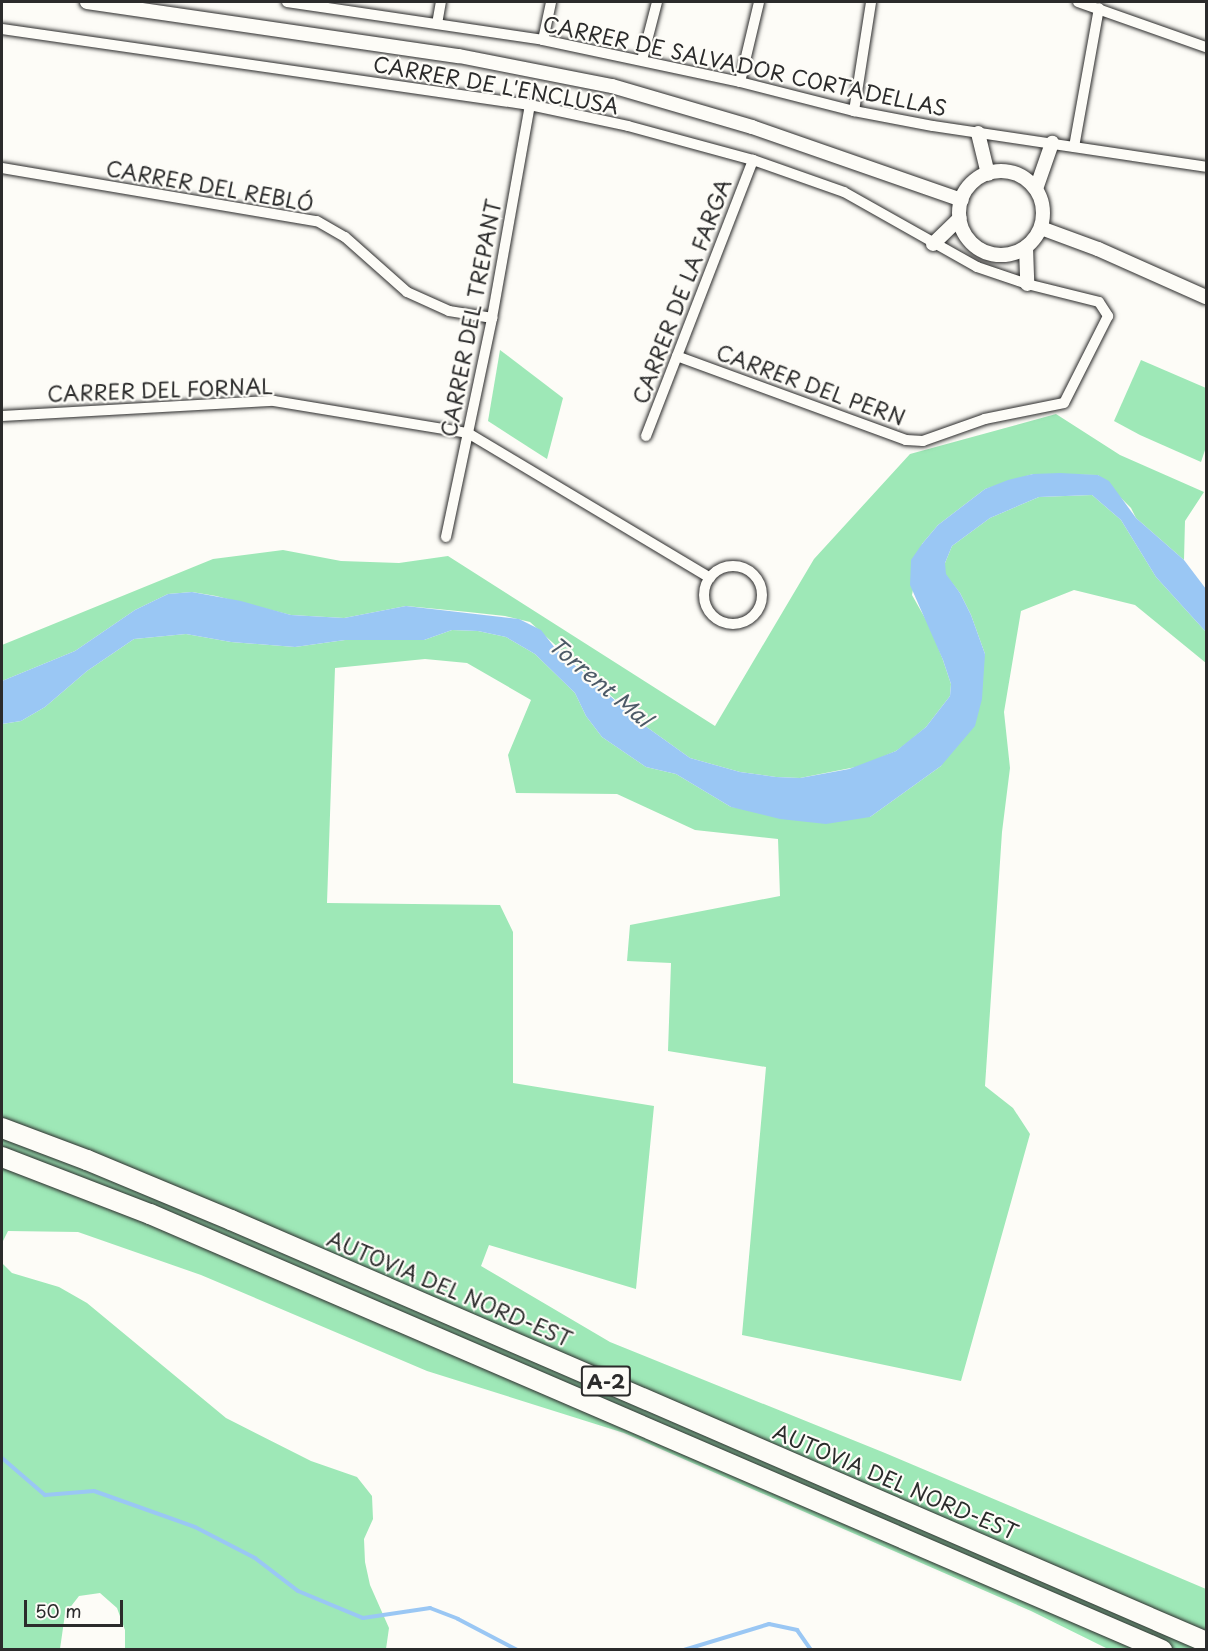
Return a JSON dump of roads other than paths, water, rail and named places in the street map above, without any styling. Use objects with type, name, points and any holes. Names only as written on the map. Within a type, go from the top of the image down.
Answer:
[{"type":"highway","name":"AUTOVIA DEL NORD-EST","points":[[2,1128],[87,1160],[263,1234],[1206,1642]]},
{"type":"highway","name":"A-2","points":[[2,1157],[150,1214],[1162,1650]]},
{"type":"street","points":[[87,2],[448,54],[603,84],[752,127],[962,200]]},
{"type":"street","name":"CARRER DE SALVADOR CORTADELLAS","points":[[287,2],[339,6],[543,40],[740,82],[854,111],[978,133],[1206,167]]},
{"type":"street","points":[[437,24],[441,2]]},
{"type":"street","points":[[543,40],[551,2]]},
{"type":"street","points":[[642,60],[657,2]]},
{"type":"street","points":[[740,82],[759,2]]},
{"type":"street","points":[[854,111],[871,2]]},
{"type":"street","points":[[1078,2],[1206,47]]},
{"type":"street","points":[[1074,147],[1099,8]]},
{"type":"street","name":"CARRER DE L'ENCLUSA","points":[[2,29],[531,105],[628,126],[753,160],[844,192],[977,267],[1027,284]]},
{"type":"street","name":"CARRER DEL TREPANT","points":[[446,537],[492,318],[531,105]]},
{"type":"street","points":[[978,133],[988,174]]},
{"type":"street","points":[[1036,189],[1052,143]]},
{"type":"street","name":"CARRER DE LA FARGA","points":[[646,436],[753,160]]},
{"type":"street","name":"CARRER DEL REBLÓ","points":[[2,168],[317,221],[345,237],[407,292],[449,311],[492,318]]},
{"type":"street","points":[[1009,172],[1020,175],[1036,189],[1042,202],[1041,228],[1026,247],[1003,255],[991,254],[970,241],[960,218],[962,200],[972,184],[988,174],[1009,172]]},
{"type":"street","points":[[933,244],[960,218]]},
{"type":"street","points":[[1041,228],[1098,249],[1206,297]]},
{"type":"street","points":[[1026,247],[1027,284]]},
{"type":"street","name":"CARRER DEL PERN","points":[[677,356],[906,440],[922,441],[985,419],[1064,403],[1108,316],[1099,302],[1027,284]]},
{"type":"street","name":"CARRER DEL FORNAL","points":[[2,416],[274,401],[468,433],[710,578]]},
{"type":"street","points":[[734,566],[753,574],[762,591],[757,611],[741,623],[726,623],[714,617],[705,598],[710,578],[721,569],[734,566]]},
{"type":"water","points":[[1033,474],[1098,475],[1109,481],[1136,518],[1184,560],[1206,589],[1206,632],[1156,577],[1121,520],[1092,495],[1039,497],[990,518],[952,546],[945,563],[946,574],[960,593],[971,615],[985,654],[982,699],[975,726],[941,766],[870,817],[826,824],[780,819],[731,807],[676,774],[646,767],[602,737],[586,716],[575,693],[535,654],[506,637],[478,631],[452,630],[424,640],[345,640],[295,647],[231,642],[186,634],[134,639],[87,671],[45,707],[21,721],[2,724],[2,681],[75,651],[135,610],[168,594],[192,592],[241,601],[291,615],[344,618],[406,606],[519,619],[541,630],[555,648],[641,723],[690,758],[740,772],[776,777],[800,778],[849,769],[896,751],[926,727],[950,696],[951,684],[943,660],[910,585],[911,560],[922,544],[938,525],[985,489]]},
{"type":"waterway","points":[[2,1458],[45,1495],[94,1491],[195,1527],[255,1558],[298,1591],[363,1618],[430,1608],[458,1619],[517,1650]]},
{"type":"waterway","points":[[684,1650],[769,1624],[797,1630],[811,1650]]},
{"type":"water label","name":"Torrent Mal","points":[[601,681]]}]
